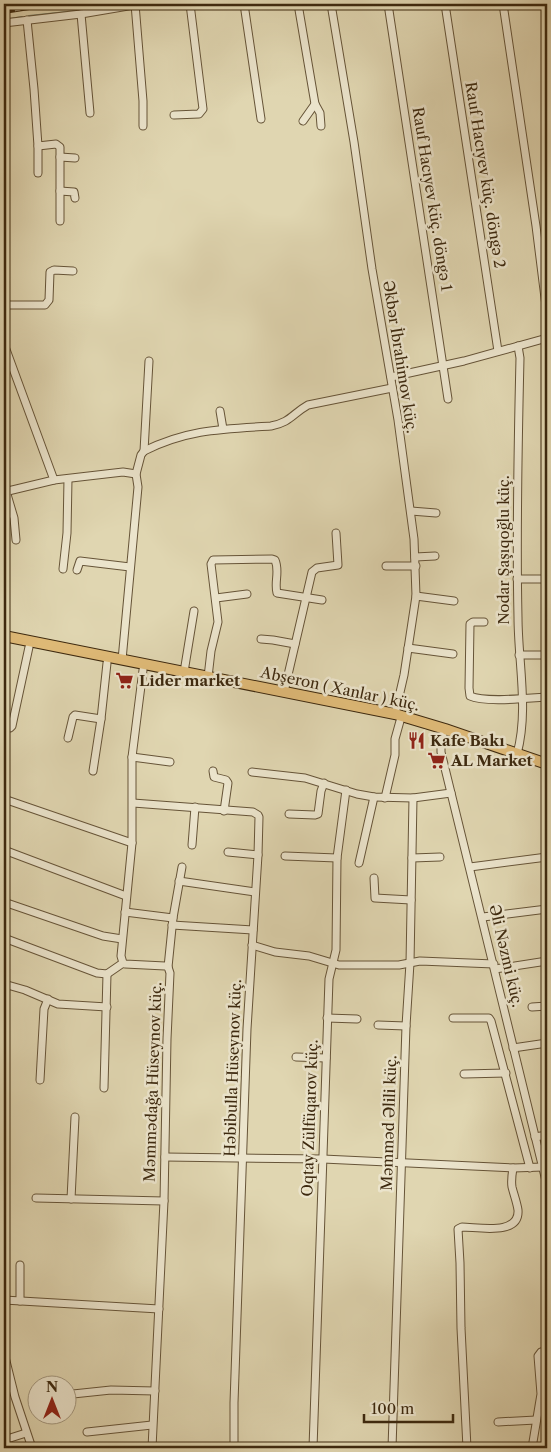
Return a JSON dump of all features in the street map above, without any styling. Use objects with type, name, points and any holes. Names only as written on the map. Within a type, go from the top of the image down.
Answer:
[{"type":"main road","name":"Abşeron ( Xanlar ) küç.","points":[[4,636],[208,676],[398,718]]},
{"type":"main road","points":[[4,642],[398,718],[547,764]]},
{"type":"main road","points":[[444,731],[547,770]]},
{"type":"street","points":[[4,23],[81,14],[137,4],[144,126]]},
{"type":"street","points":[[174,115],[199,114],[203,109],[190,4]]},
{"type":"street","points":[[244,4],[261,119]]},
{"type":"street","points":[[298,4],[314,104],[320,113],[322,126]]},
{"type":"street","name":"Əkbər İbrahimov küç.","points":[[331,4],[354,142],[372,269],[391,377],[411,511],[416,566],[416,596],[398,718],[395,755],[385,798]]},
{"type":"street","name":"Rauf Hacıyev küç. döngə 1","points":[[388,4],[448,399]]},
{"type":"street","name":"Rauf Hacıyev küç. döngə 2","points":[[445,4],[498,351]]},
{"type":"street","points":[[502,4],[535,217],[547,314]]},
{"type":"street","points":[[81,14],[90,113]]},
{"type":"street","points":[[27,20],[34,89],[38,173]]},
{"type":"street","points":[[303,121],[314,104]]},
{"type":"street","points":[[38,146],[58,145],[60,157],[60,221]]},
{"type":"street","points":[[60,157],[76,158]]},
{"type":"street","points":[[60,191],[74,192],[75,198]]},
{"type":"street","points":[[4,305],[46,305],[49,300],[50,272],[54,270],[73,271]]},
{"type":"street","points":[[391,377],[547,338]]},
{"type":"street","points":[[4,344],[54,480]]},
{"type":"street","name":"Nodar Şaşıqoğlu küç.","points":[[517,754],[522,727],[518,580],[520,358],[518,346]]},
{"type":"street","points":[[122,660],[138,487],[136,474],[144,451],[149,361]]},
{"type":"street","points":[[144,451],[185,434],[282,424],[308,405],[392,388]]},
{"type":"street","points":[[220,411],[223,429]]},
{"type":"street","points":[[16,540],[14,518],[5,492],[54,480],[123,472],[136,474]]},
{"type":"street","points":[[63,569],[67,526],[68,479]]},
{"type":"street","points":[[411,511],[436,513]]},
{"type":"street","points":[[284,692],[314,569],[338,565],[336,533]]},
{"type":"street","points":[[415,557],[435,556]]},
{"type":"street","points":[[208,676],[211,651],[218,628],[212,561],[216,559],[272,559],[277,564],[276,593],[322,600]]},
{"type":"street","points":[[77,570],[80,561],[130,567]]},
{"type":"street","points":[[386,566],[416,566]]},
{"type":"street","points":[[518,580],[547,579]]},
{"type":"street","points":[[216,598],[247,594]]},
{"type":"street","points":[[416,596],[454,601]]},
{"type":"street","points":[[184,672],[194,610]]},
{"type":"street","points":[[484,622],[473,622],[470,624],[470,696],[478,698],[547,697]]},
{"type":"street","points":[[261,639],[295,644]]},
{"type":"street","points":[[4,727],[10,728],[12,726],[28,648]]},
{"type":"street","points":[[408,648],[453,654]]},
{"type":"street","points":[[519,655],[547,654]]},
{"type":"street","points":[[93,771],[107,663]]},
{"type":"street","points":[[4,938],[98,973],[107,974],[123,963],[121,956],[122,939],[132,843],[132,757],[143,670]]},
{"type":"street","points":[[68,738],[73,717],[101,719]]},
{"type":"street","name":"Əli Nəzmi küç.","points":[[444,731],[441,752],[483,917],[547,1186]]},
{"type":"street","points":[[132,757],[170,762]]},
{"type":"street","points":[[213,771],[214,777],[226,780],[228,783],[224,810]]},
{"type":"street","points":[[252,772],[305,778],[346,790],[385,798],[413,798],[452,793]]},
{"type":"street","points":[[289,814],[318,814],[321,791],[324,784]]},
{"type":"street","name":"Oqtay Zülfüqarov küç.","points":[[313,1448],[327,1018],[329,979],[336,950],[337,858],[346,790]]},
{"type":"street","points":[[359,863],[374,796]]},
{"type":"street","name":"Məmməd Əlili küç.","points":[[392,1448],[406,1026],[410,963],[413,798]]},
{"type":"street","points":[[4,799],[132,843]]},
{"type":"street","name":"Həbibulla Hüseynov küç.","points":[[133,803],[253,812],[258,815],[258,855],[247,1029],[234,1448]]},
{"type":"street","points":[[192,845],[195,807]]},
{"type":"street","points":[[4,850],[126,896]]},
{"type":"street","points":[[228,852],[258,855]]},
{"type":"street","points":[[285,856],[337,858]]},
{"type":"street","points":[[412,858],[440,857]]},
{"type":"street","points":[[470,867],[547,857]]},
{"type":"street","points":[[168,967],[172,921],[182,867]]},
{"type":"street","points":[[374,878],[373,896],[375,898],[411,900]]},
{"type":"street","points":[[179,881],[255,892]]},
{"type":"street","points":[[4,902],[103,936],[122,939]]},
{"type":"street","points":[[483,917],[547,909]]},
{"type":"street","points":[[125,912],[172,921],[253,930]]},
{"type":"street","points":[[252,945],[275,952],[317,958],[333,964],[390,965],[420,961],[494,967],[547,961]]},
{"type":"street","name":"Məmmədağa Hüseynov küç.","points":[[123,963],[168,967],[170,973],[164,1201],[152,1448]]},
{"type":"street","points":[[104,1088],[107,974]]},
{"type":"street","points":[[4,984],[66,1005],[107,1007]]},
{"type":"street","points":[[40,1080],[44,1009],[48,999]]},
{"type":"street","points":[[532,1007],[547,1006]]},
{"type":"street","points":[[327,1018],[357,1019]]},
{"type":"street","points":[[453,1018],[490,1018],[530,1168]]},
{"type":"street","points":[[378,1024],[406,1026]]},
{"type":"street","points":[[513,1048],[547,1043]]},
{"type":"street","points":[[296,1057],[326,1058]]},
{"type":"street","points":[[464,1074],[506,1073]]},
{"type":"street","points":[[71,1198],[75,1117]]},
{"type":"street","points":[[535,1137],[547,1135]]},
{"type":"street","points":[[165,1157],[323,1160],[512,1168],[543,1167]]},
{"type":"street","points":[[467,1448],[458,1229],[462,1226],[503,1228],[510,1226],[516,1221],[518,1212],[512,1185],[512,1168]]},
{"type":"street","points":[[36,1198],[164,1201]]},
{"type":"street","points":[[20,1265],[20,1301]]},
{"type":"street","points":[[4,1300],[159,1309]]},
{"type":"street","points":[[532,1448],[541,1394],[538,1356],[541,1352],[547,1350]]},
{"type":"street","points":[[4,1353],[26,1433],[32,1448]]},
{"type":"street","points":[[78,1393],[111,1390],[154,1391]]},
{"type":"street","points":[[498,1422],[536,1420]]},
{"type":"street","points":[[87,1432],[152,1425]]},
{"type":"street","points":[[4,1440],[26,1433]]},
{"type":"waterway","points":[[29,16],[76,11],[113,4]]},
{"type":"waterway","points":[[10,19],[22,17]]},
{"type":"railway","points":[[4,12],[54,4]]},
{"type":"place","name":"Lider market","points":[[125,681]]},
{"type":"place","name":"Kafe Bakı","points":[[416,741]]},
{"type":"place","name":"AL Market","points":[[437,761]]}]
